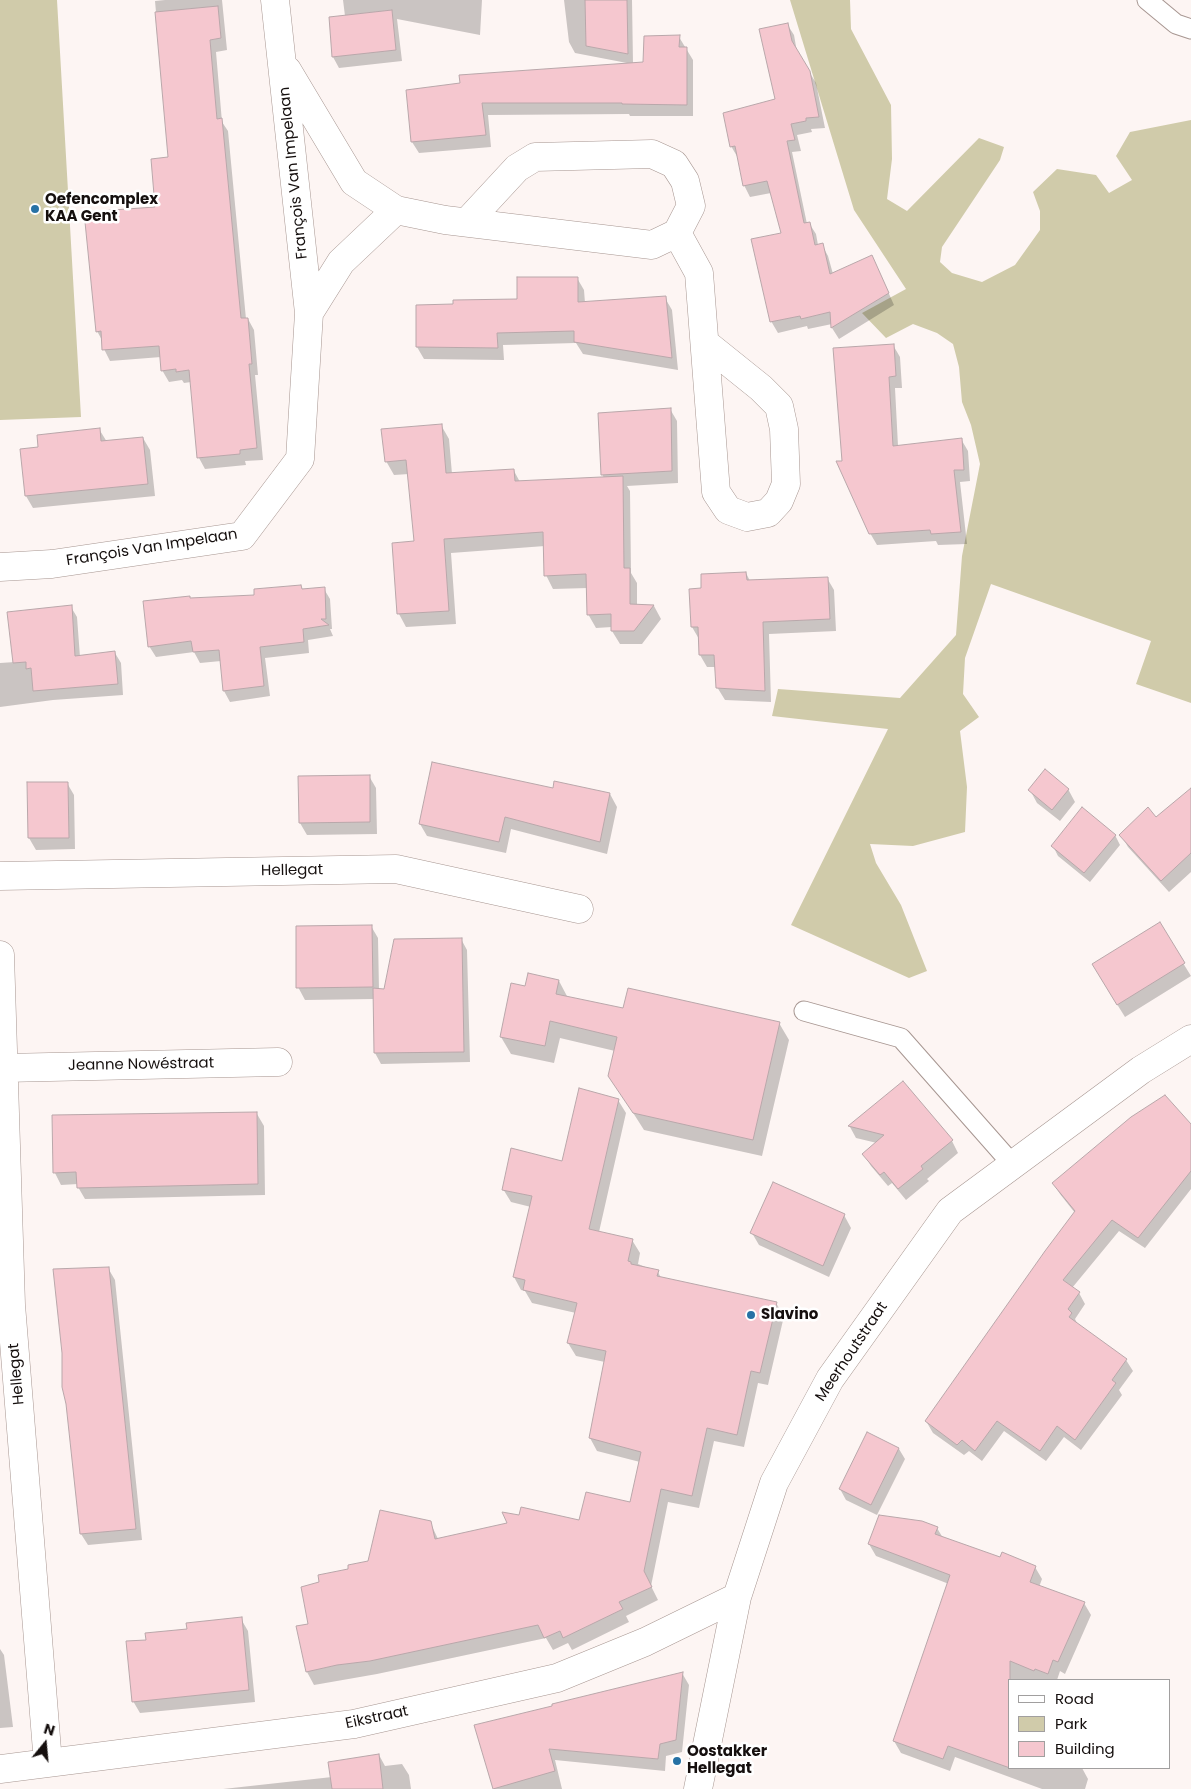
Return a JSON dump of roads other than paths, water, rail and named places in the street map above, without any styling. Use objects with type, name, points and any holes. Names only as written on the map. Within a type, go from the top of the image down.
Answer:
[{"type":"street","name":"François Van Impelaan","points":[[0,567],[52,564],[242,536],[300,459],[309,313],[275,0]]},
{"type":"street","name":"François Van Impelaan","points":[[282,62],[354,182],[396,210],[467,222],[652,245],[677,233]]},
{"type":"street","points":[[467,222],[518,168],[534,157],[652,154],[674,164],[685,181],[691,206],[677,233],[699,273],[716,492],[728,510],[747,517],[768,513],[780,501],[786,484],[784,429],[779,406],[761,388],[705,343]]},
{"type":"street","name":"François Van Impelaan","points":[[309,313],[341,262],[396,210]]},
{"type":"street","name":"Hellegat","points":[[0,876],[396,869],[579,909]]},
{"type":"street","name":"Hellegat","points":[[0,955],[11,1306],[48,1763]]},
{"type":"street","name":"Meerhoutstraat","points":[[698,1789],[736,1597],[774,1483],[830,1379],[950,1211],[1141,1070],[1191,1039]]},
{"type":"street","name":"Jeanne Nowéstraat","points":[[4,1068],[278,1062]]},
{"type":"street","name":"Eikstraat","points":[[0,1769],[354,1724],[557,1678],[645,1642],[736,1597]]},
{"type":"lane","points":[[1148,0],[1176,24],[1191,29]]},
{"type":"lane","points":[[804,1011],[901,1038],[1012,1165]]},
{"type":"place","name":"Oefencomplex KAA Gent","points":[[35,209]]},
{"type":"place","name":"Slavino","points":[[751,1315]]},
{"type":"place","name":"Oostakker Hellegat","points":[[677,1761]]}]
